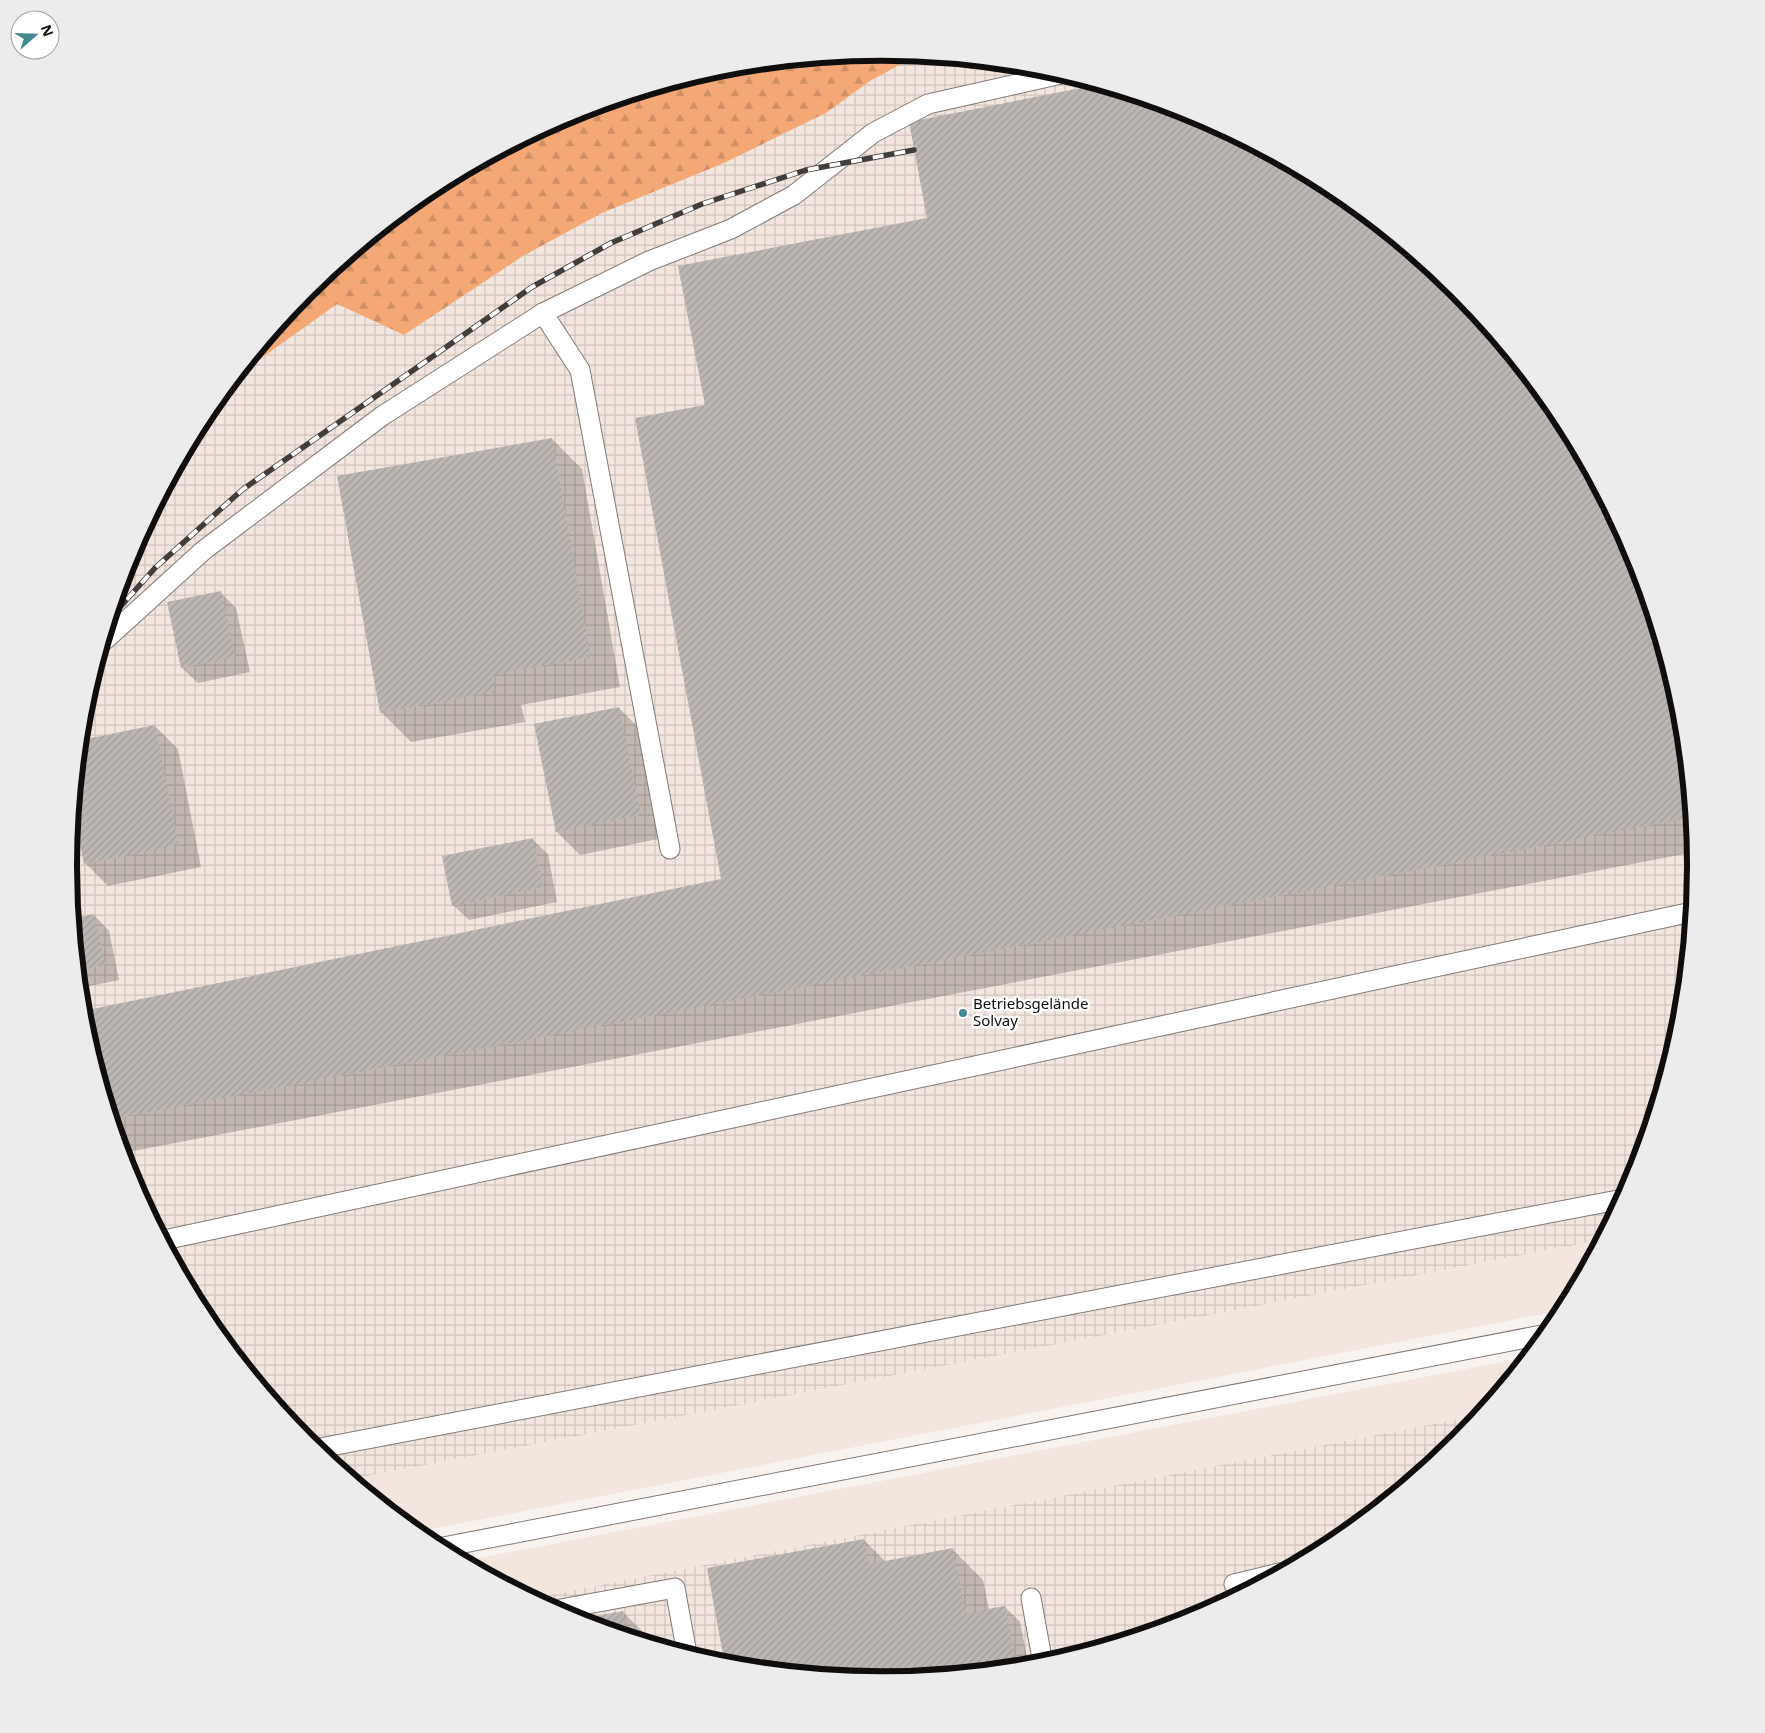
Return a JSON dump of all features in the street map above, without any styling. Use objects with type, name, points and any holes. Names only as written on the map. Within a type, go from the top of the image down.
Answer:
[{"type":"lane","points":[[113,632],[204,550],[382,416],[543,313],[649,261],[731,230],[794,195],[873,133],[928,104],[1044,78]]},
{"type":"lane","points":[[543,313],[580,370],[670,849]]},
{"type":"lane","points":[[169,1239],[1686,913]]},
{"type":"lane","points":[[325,1447],[1615,1201]]},
{"type":"lane","points":[[450,1546],[1536,1336]]},
{"type":"lane","points":[[1234,1584],[1260,1578]]},
{"type":"lane","points":[[568,1608],[675,1588],[686,1647]]},
{"type":"lane","points":[[1031,1598],[1041,1656]]},
{"type":"shaded area","points":[[905,62],[988,68],[1040,77],[1091,89],[1141,104],[1239,144],[1285,169],[1330,197],[1373,228],[1452,297],[1521,376],[1552,419],[1580,464],[1605,510],[1626,558],[1645,608],[1660,658],[1672,709],[1681,761],[1688,866],[1681,972],[1672,1024],[1660,1075],[1645,1125],[1626,1175],[1595,1241],[359,1478],[313,1436],[277,1397],[244,1357],[213,1314],[185,1269],[160,1223],[120,1125],[105,1075],[93,1024],[84,972],[77,866],[84,761],[93,709],[105,658],[120,608],[160,510],[185,464],[213,419],[255,363],[337,304],[404,335],[523,256],[602,213],[724,163],[826,113],[870,81]]},
{"type":"shaded area","points":[[1595,1241],[1553,1312],[427,1530],[359,1478]]},
{"type":"shaded area","points":[[1520,1359],[1470,1417],[542,1596],[472,1559]]},
{"type":"shaded area","points":[[1470,1417],[1413,1472],[1373,1505],[1330,1536],[1285,1564],[1239,1589],[1141,1629],[1091,1644],[1040,1656],[988,1665],[882,1672],[777,1665],[725,1656],[674,1644],[624,1629],[542,1596]]},
{"type":"green space","points":[[905,62],[870,81],[826,113],[724,163],[602,213],[523,256],[404,335],[337,304],[255,363],[313,297],[392,228],[435,197],[480,169],[526,144],[624,104],[674,89],[725,77],[777,68],[830,63]]},
{"type":"building","points":[[1084,87],[1091,89],[1141,104],[1239,144],[1285,169],[1330,197],[1373,228],[1413,261],[1452,297],[1521,376],[1552,419],[1580,464],[1605,510],[1645,608],[1660,658],[1672,709],[1681,761],[1686,818],[118,1118],[105,1075],[90,1009],[721,879],[635,418],[705,405],[678,266],[927,218],[909,122]]},
{"type":"building","points":[[552,438],[591,657],[492,675],[495,692],[380,713],[337,476]]},
{"type":"building","points":[[221,591],[235,657],[181,668],[167,602]]},
{"type":"building","points":[[619,707],[641,815],[556,832],[534,724]]},
{"type":"building","points":[[155,725],[179,845],[84,864],[78,835],[84,761],[88,739]]},
{"type":"building","points":[[533,838],[543,887],[452,906],[442,856]]},
{"type":"building","points":[[94,914],[105,965],[84,969],[79,917]]},
{"type":"building","points":[[864,1539],[869,1564],[953,1548],[966,1613],[1005,1606],[1016,1660],[935,1670],[882,1672],[777,1665],[723,1656],[707,1568]]},
{"type":"building","points":[[623,1611],[627,1630],[624,1629],[592,1617]]},
{"type":"railway","points":[[121,606],[155,568],[242,490],[532,287],[611,243],[702,204],[806,170],[914,150]]},
{"type":"place","name":"Betriebsgelände Solvay","points":[[963,1013]]}]
